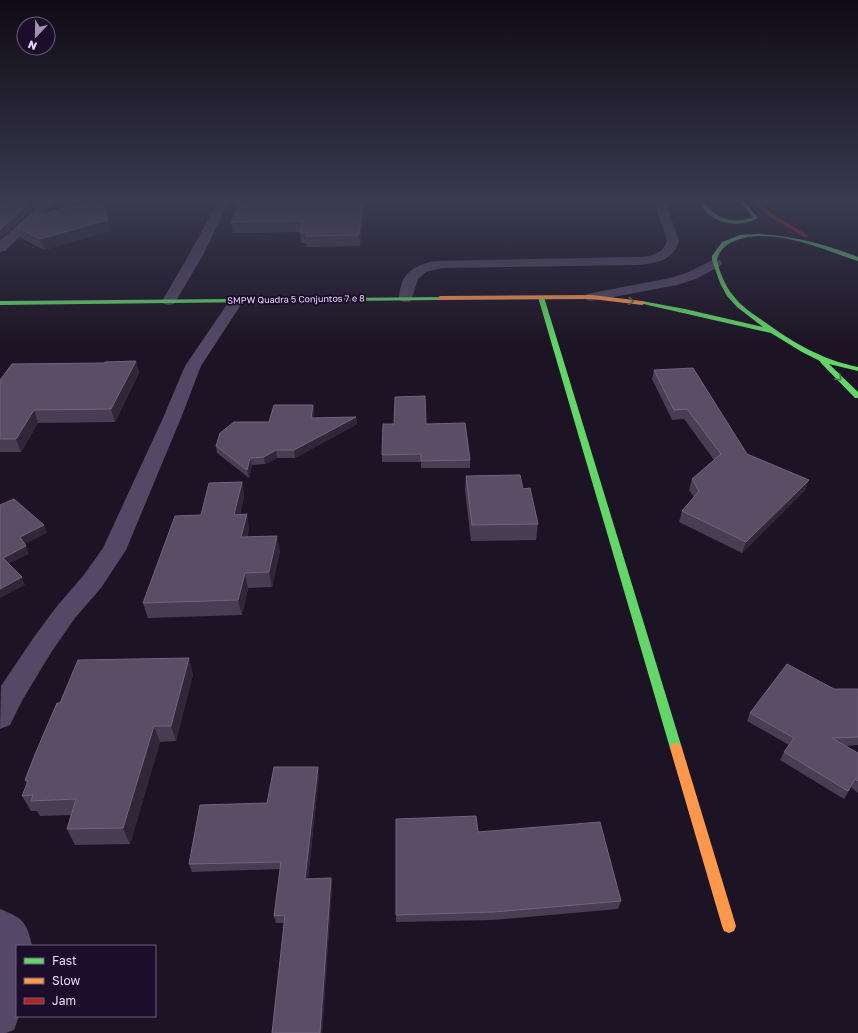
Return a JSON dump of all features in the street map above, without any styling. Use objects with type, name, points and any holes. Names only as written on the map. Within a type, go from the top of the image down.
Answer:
[{"type":"street","points":[[169,301],[199,249]]},
{"type":"street","points":[[406,298],[406,288],[412,274],[427,266],[442,264],[644,260],[659,258],[668,253],[671,249]]},
{"type":"street","points":[[716,249],[715,262],[722,284],[734,302],[771,331],[802,352],[821,360],[858,369]]},
{"type":"street","points":[[834,249],[857,258]]},
{"type":"street","name":"SMPW Quadra 5 Conjuntos 7 e 8","points":[[592,297],[672,282],[691,276],[715,262]]},
{"type":"street","points":[[541,297],[729,926]]},
{"type":"street","name":"SMPW Quadra 5 Conjuntos 7 e 8","points":[[0,303],[592,297],[643,303],[771,331]]},
{"type":"street","points":[[0,717],[11,694],[43,644],[66,612],[92,582],[114,550],[172,418],[193,366],[237,300]]},
{"type":"street","points":[[821,360],[858,396]]},
{"type":"street","points":[[0,927],[9,932],[14,946],[14,968],[0,1016]]},
{"type":"building","points":[[136,361],[111,409],[34,410],[16,439],[0,439],[0,380],[12,364],[104,363]]},
{"type":"building","points":[[693,368],[747,454],[809,480],[746,542],[682,511],[699,491],[692,479],[721,454],[687,409],[674,410],[654,370]]},
{"type":"building","points":[[425,396],[426,424],[465,423],[470,460],[421,461],[421,454],[382,455],[383,424],[394,424],[395,397]]},
{"type":"building","points":[[274,405],[313,405],[311,418],[356,417],[294,450],[276,450],[264,457],[250,458],[247,470],[216,446],[220,433],[234,422],[269,422]]},
{"type":"building","points":[[520,475],[523,489],[530,488],[538,524],[472,525],[466,476]]},
{"type":"building","points":[[242,482],[234,515],[247,514],[241,537],[277,536],[269,572],[245,573],[238,600],[143,603],[175,516],[201,515],[209,483]]},
{"type":"building","points":[[14,499],[44,525],[20,537],[26,546],[3,558],[22,577],[0,589],[0,505]]},
{"type":"building","points":[[189,658],[171,726],[154,726],[123,828],[67,829],[76,799],[31,801],[33,795],[22,796],[28,781],[25,780],[36,752],[57,703],[60,703],[78,660]]},
{"type":"building","points":[[787,664],[834,689],[858,689],[858,737],[832,738],[858,753],[858,781],[855,779],[848,791],[784,752],[794,738],[750,713]]},
{"type":"building","points":[[274,767],[318,767],[305,879],[331,878],[320,1033],[272,1033],[285,915],[274,916],[281,862],[189,864],[200,805],[267,803]]},
{"type":"building","points":[[476,816],[478,832],[600,822],[621,901],[494,912],[396,915],[396,819]]},
{"type":"traffic: fast","points":[[720,249],[714,260],[725,289],[740,306],[780,336],[804,351],[830,362],[858,369]]},
{"type":"traffic: fast","points":[[833,249],[858,259]]},
{"type":"traffic: fast","points":[[541,297],[676,748]]},
{"type":"traffic: fast","points":[[0,303],[440,298]]},
{"type":"traffic: fast","points":[[642,303],[685,311],[771,331]]},
{"type":"traffic: fast","points":[[823,362],[858,396]]},
{"type":"traffic: slow","points":[[440,298],[592,297],[642,303]]},
{"type":"traffic: slow","points":[[676,748],[729,926]]}]
